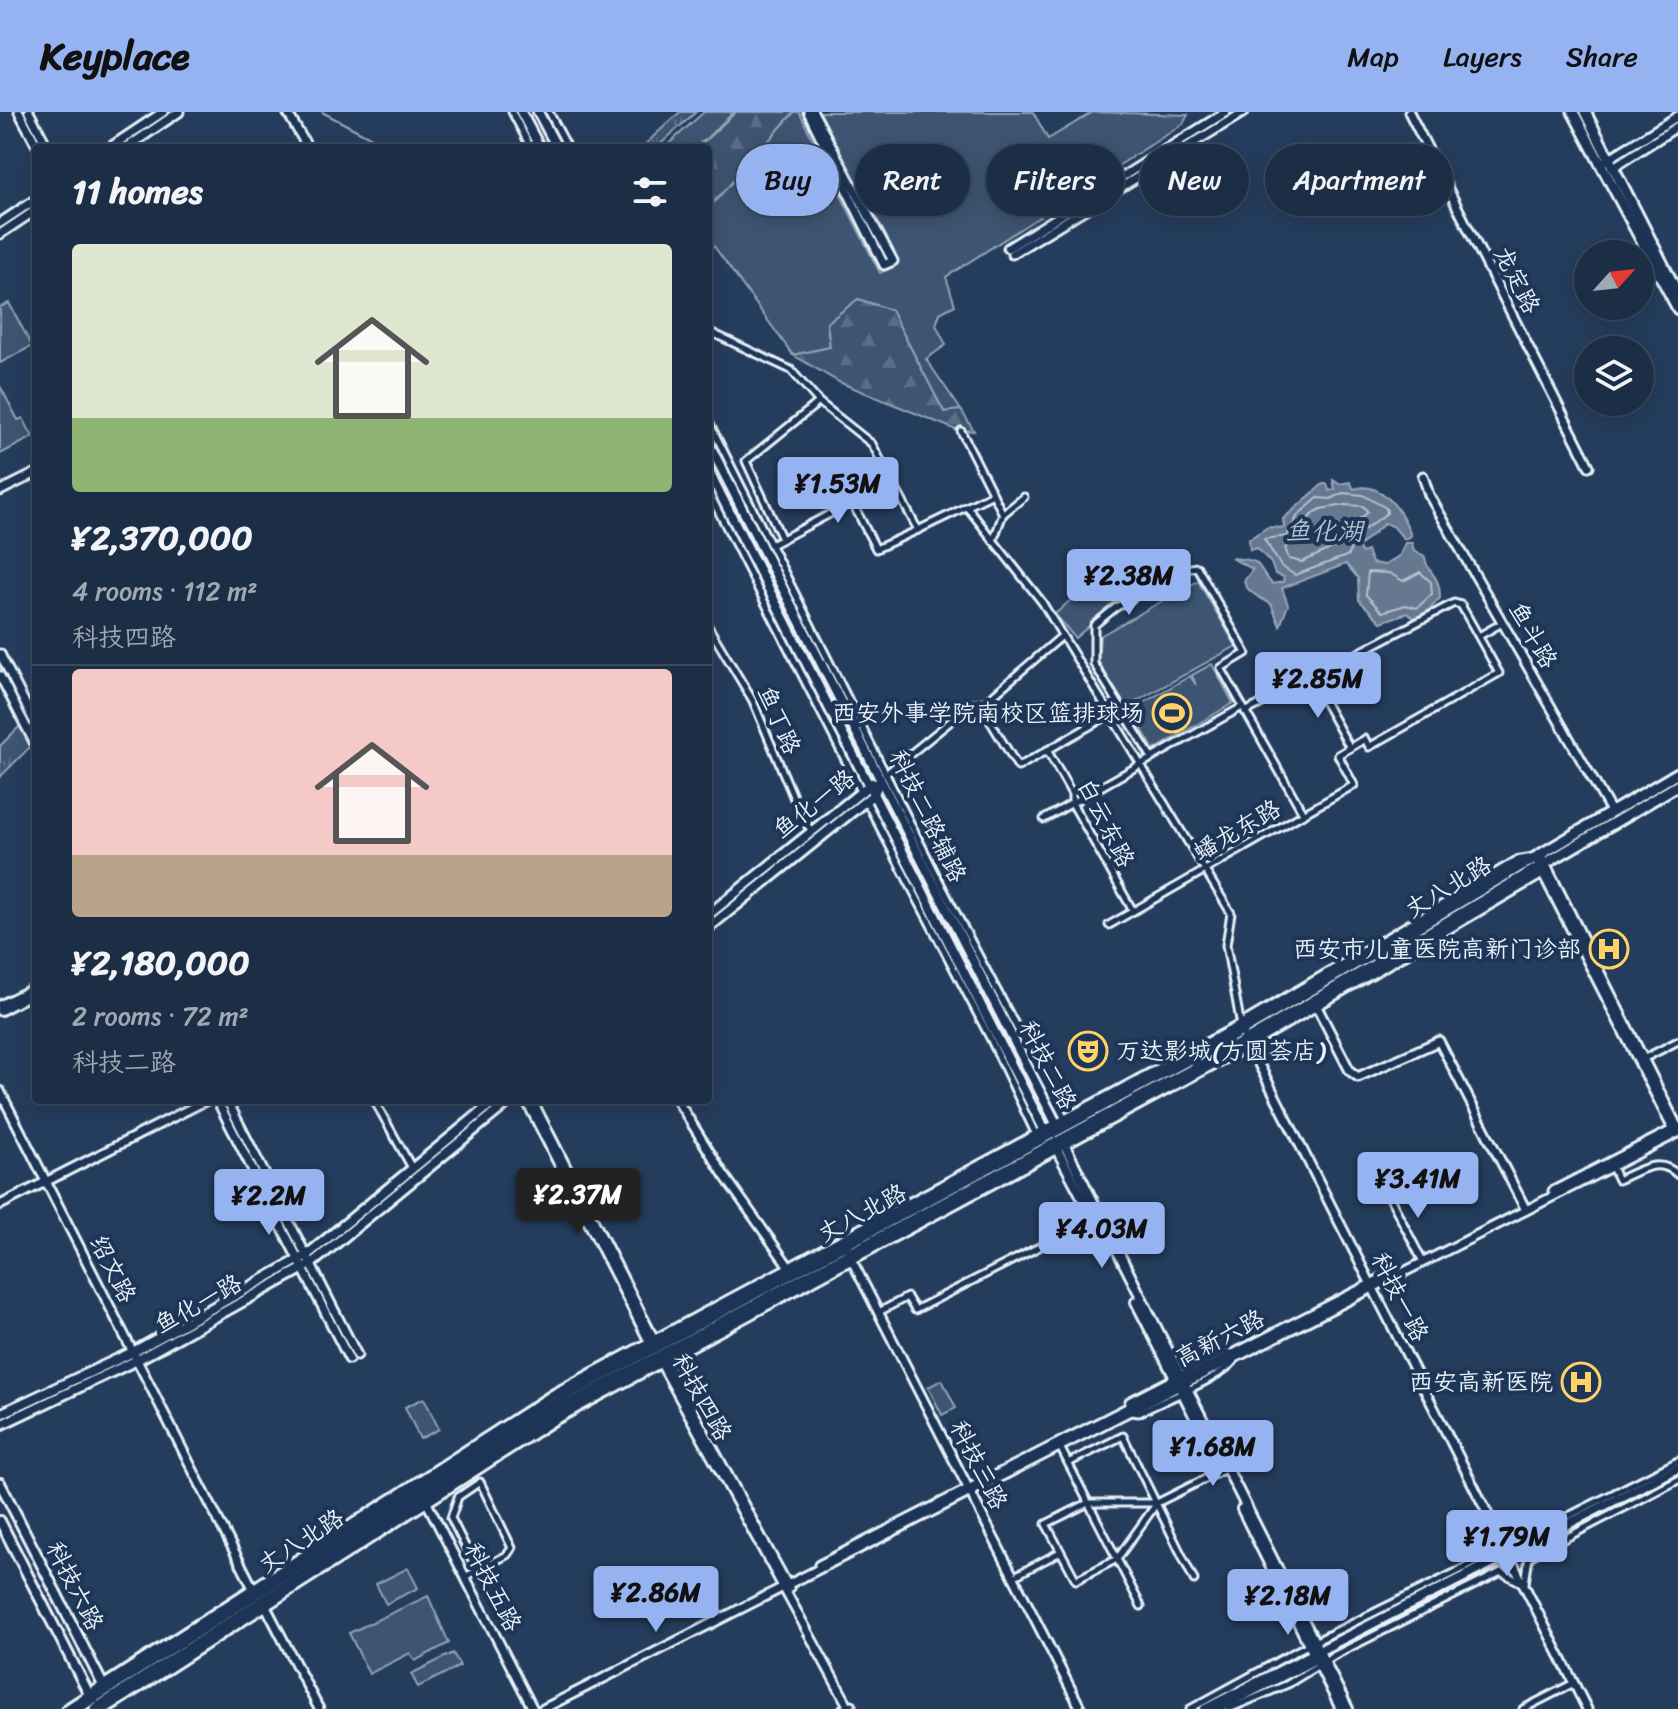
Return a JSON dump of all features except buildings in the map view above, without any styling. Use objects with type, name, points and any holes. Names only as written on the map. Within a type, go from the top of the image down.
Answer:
[{"type":"main road","points":[[521,112],[538,144]]},
{"type":"main road","points":[[538,112],[555,144]]},
{"type":"main road","points":[[1573,112],[1678,294]]},
{"type":"main road","points":[[1585,112],[1606,166],[1678,309]]},
{"type":"main road","name":"科技二路","points":[[712,450],[884,776],[1094,1219],[1180,1383]]},
{"type":"main road","name":"科技二路","points":[[712,478],[867,793],[1055,1137],[1317,1654],[1348,1709]]},
{"type":"main road","name":"丈八北路","points":[[1245,1036],[1315,1004],[1541,864],[1612,813],[1678,773]]},
{"type":"main road","name":"鱼化一路","points":[[712,925],[884,776]]},
{"type":"main road","name":"丈八北路","points":[[657,1351],[1245,1036],[1678,785]]},
{"type":"main road","name":"鱼化一路","points":[[712,912],[812,831],[867,793]]},
{"type":"main road","points":[[847,1249],[1245,1036]]},
{"type":"main road","name":"鱼化一路","points":[[305,1262],[491,1104]]},
{"type":"main road","name":"鱼化一路","points":[[0,1425],[135,1356],[305,1262],[506,1104]]},
{"type":"main road","name":"丈八北路","points":[[77,1709],[103,1703],[422,1493],[792,1270],[847,1249]]},
{"type":"main road","points":[[67,1709],[103,1703],[422,1493],[554,1394],[657,1351]]},
{"type":"main road","name":"鱼化一路","points":[[0,1414],[135,1356]]},
{"type":"main road","points":[[1205,1709],[1678,1471]]},
{"type":"main road","name":"科技六路","points":[[0,1483],[103,1703]]},
{"type":"main road","name":"科技六路","points":[[0,1521],[103,1703]]},
{"type":"main road","points":[[1224,1708],[1317,1654]]},
{"type":"main road","name":"科技二路","points":[[1317,1654],[1341,1709]]},
{"type":"street","points":[[19,112],[36,144]]},
{"type":"street","points":[[29,112],[46,144]]},
{"type":"street","points":[[115,144],[163,112]]},
{"type":"street","points":[[132,144],[179,112]]},
{"type":"street","points":[[287,112],[306,144]]},
{"type":"street","points":[[512,112],[529,144]]},
{"type":"street","points":[[549,112],[566,144]]},
{"type":"street","points":[[811,112],[893,261],[884,265],[811,112]]},
{"type":"street","points":[[1226,112],[1010,251],[1244,112]]},
{"type":"street","name":"龙定路","points":[[1409,112],[1589,466]]},
{"type":"street","points":[[1606,166],[1678,116]]},
{"type":"street","points":[[1606,166],[1678,126]]},
{"type":"street","points":[[0,223],[32,202]]},
{"type":"street","points":[[0,234],[32,213]]},
{"type":"street","points":[[712,333],[791,370],[819,402],[872,444],[918,530]]},
{"type":"street","points":[[782,539],[746,461],[819,402]]},
{"type":"street","name":"科技二路辅路","points":[[712,428],[884,776]]},
{"type":"street","points":[[961,431],[1003,514]]},
{"type":"street","points":[[0,489],[32,472]]},
{"type":"street","name":"鱼斗路","points":[[1423,476],[1429,495],[1612,813]]},
{"type":"street","points":[[771,545],[892,481]]},
{"type":"street","points":[[852,501],[876,549],[993,494]]},
{"type":"street","points":[[993,542],[1003,514],[1024,497]]},
{"type":"street","name":"科技二路辅路","points":[[712,498],[867,793]]},
{"type":"street","points":[[967,507],[1042,602],[1231,913],[1226,945],[1245,1036]]},
{"type":"street","points":[[1152,758],[1094,664],[1094,625],[1115,608],[1184,569],[1197,567],[1246,653],[1221,668],[1303,813]]},
{"type":"street","points":[[1044,819],[1152,758],[1311,678],[1448,604],[1461,605],[1499,673],[1369,747],[1365,739],[1350,748],[1311,678]]},
{"type":"street","points":[[1479,636],[1502,623]]},
{"type":"street","name":"鱼丁路","points":[[712,633],[753,701],[803,820],[812,831]]},
{"type":"street","points":[[884,776],[972,704],[985,702],[1062,636]]},
{"type":"street","points":[[0,654],[32,717]]},
{"type":"street","points":[[0,676],[32,738]]},
{"type":"street","points":[[979,703],[1018,767],[1111,714]]},
{"type":"street","name":"蟠龙东路","points":[[1109,925],[1354,785],[1338,755],[1350,748]]},
{"type":"street","name":"白云东路","points":[[1047,750],[1072,794],[1072,803],[1133,911]]},
{"type":"street","points":[[1541,864],[1677,1131]]},
{"type":"street","points":[[1541,864],[1677,1131]]},
{"type":"street","points":[[0,1008],[32,992]]},
{"type":"street","points":[[1315,1004],[1350,1071],[1358,1077],[1439,1041],[1524,1208]]},
{"type":"street","name":"科技一路","points":[[1245,1036],[1587,1709]]},
{"type":"street","points":[[1643,1059],[1678,1041]]},
{"type":"street","name":"绍文路","points":[[0,1091],[319,1709]]},
{"type":"street","points":[[0,1205],[199,1104]]},
{"type":"street","points":[[219,1104],[357,1355]]},
{"type":"street","points":[[229,1104],[349,1359]]},
{"type":"street","points":[[376,1104],[412,1169]]},
{"type":"street","name":"科技四路","points":[[528,1104],[849,1707]]},
{"type":"street","name":"科技四路","points":[[534,1104],[657,1351]]},
{"type":"street","points":[[680,1104],[724,1175],[792,1270]]},
{"type":"street","name":"高新六路","points":[[1372,1286],[1421,1258],[1612,1167],[1677,1131]]},
{"type":"street","name":"高新六路","points":[[543,1709],[1677,1131]]},
{"type":"street","points":[[1612,1167],[1618,1180],[1653,1165],[1663,1165],[1678,1175]]},
{"type":"street","points":[[1389,1196],[1421,1258]]},
{"type":"street","points":[[879,1312],[907,1297],[915,1310],[1094,1219]]},
{"type":"street","name":"科技三路","points":[[847,1249],[1081,1709]]},
{"type":"street","points":[[324,1309],[332,1305]]},
{"type":"street","points":[[1068,1463],[1123,1436],[1194,1580]]},
{"type":"street","points":[[1059,1446],[1141,1606]]},
{"type":"street","points":[[1494,1526],[1512,1540],[1521,1540],[1678,1461]]},
{"type":"street","points":[[1157,1503],[1117,1559],[1076,1580],[1046,1524],[1088,1503],[1157,1503],[1224,1469]]},
{"type":"street","points":[[1526,1588],[1529,1557],[1678,1480]]},
{"type":"street","points":[[465,1577],[507,1555],[512,1548],[480,1482],[458,1497],[451,1518],[477,1570]]},
{"type":"street","name":"科技五路","points":[[422,1493],[533,1709]]},
{"type":"street","points":[[1317,1654],[1491,1555],[1496,1540],[1494,1526]]},
{"type":"street","points":[[1013,1577],[1060,1552]]},
{"type":"street","points":[[1190,1709],[1501,1572],[1515,1577],[1526,1588]]},
{"type":"street","points":[[1523,1709],[1574,1683]]},
{"type":"green space","points":[[680,112],[696,112],[660,144],[645,144]]},
{"type":"green space","points":[[704,112],[734,112],[700,144],[668,144]]},
{"type":"green space","points":[[736,112],[794,112],[766,144],[736,144],[736,177],[712,204],[712,144],[701,144]]},
{"type":"green space","points":[[794,112],[799,112],[815,144],[766,144]]},
{"type":"green space","points":[[820,112],[1033,112],[1048,139],[1093,112],[1188,115],[1183,124],[1152,144],[1140,144],[1140,152],[1124,162],[1124,144],[986,144],[986,216],[1040,216],[946,277],[955,305],[940,313],[936,325],[946,345],[926,359],[961,410],[944,412],[891,310],[858,299],[827,323],[830,347],[793,355],[712,244],[712,204],[736,177],[736,216],[839,216],[839,192],[880,273],[898,264],[873,216],[970,216],[970,144],[855,144],[855,180]]},
{"type":"green space","points":[[858,299],[891,310],[944,412],[961,410],[974,431],[954,429],[839,382],[793,355],[830,347],[827,323]]},
{"type":"green space","points":[[9,303],[32,346],[0,363],[0,307]]},
{"type":"green space","points":[[0,386],[18,420],[23,418],[32,438],[0,454]]},
{"type":"green space","points":[[1094,579],[1115,604],[1075,638],[1055,614]]},
{"type":"green space","points":[[1198,581],[1236,646],[1126,707],[1098,661],[1100,636]]},
{"type":"green space","name":"西安外事学院南校区篮排球场","points":[[1212,664],[1233,703],[1154,750],[1131,710],[1190,676],[1196,685],[1192,675]]},
{"type":"green space","points":[[21,725],[32,745],[0,777],[0,746]]},
{"type":"green space","points":[[942,1380],[956,1408],[942,1415],[928,1387]]},
{"type":"green space","points":[[424,1398],[439,1429],[420,1439],[405,1407]]},
{"type":"green space","points":[[408,1568],[418,1588],[386,1604],[376,1584]]},
{"type":"green space","points":[[428,1596],[449,1643],[415,1661],[410,1653],[369,1674],[349,1633]]},
{"type":"green space","points":[[453,1653],[460,1666],[418,1687],[411,1674]]},
{"type":"water","name":"鱼化湖","points":[[1333,480],[1339,484],[1350,482],[1354,489],[1373,489],[1382,493],[1397,508],[1411,536],[1404,539],[1394,527],[1385,523],[1358,547],[1362,553],[1367,551],[1372,563],[1385,565],[1400,555],[1405,543],[1412,543],[1414,551],[1425,557],[1439,590],[1440,598],[1428,611],[1414,618],[1407,613],[1381,622],[1359,600],[1358,578],[1346,564],[1282,588],[1288,605],[1280,626],[1271,604],[1248,589],[1244,581],[1253,569],[1231,558],[1255,562],[1272,584],[1283,582],[1284,577],[1275,574],[1271,563],[1257,548],[1250,550],[1249,539],[1268,527],[1284,528],[1283,519],[1323,484],[1327,484],[1329,491],[1335,489]]},
{"type":"waterway","points":[[322,112],[383,144]]},
{"type":"place","name":"西安外事学院南校区篮排球场","points":[[1172,713]]},
{"type":"place","name":"西安市儿童医院高新门诊部","points":[[1609,949]]},
{"type":"place","name":"万达影城(方圆荟店)","points":[[1088,1051]]},
{"type":"place","name":"西安高新医院","points":[[1581,1382]]}]
